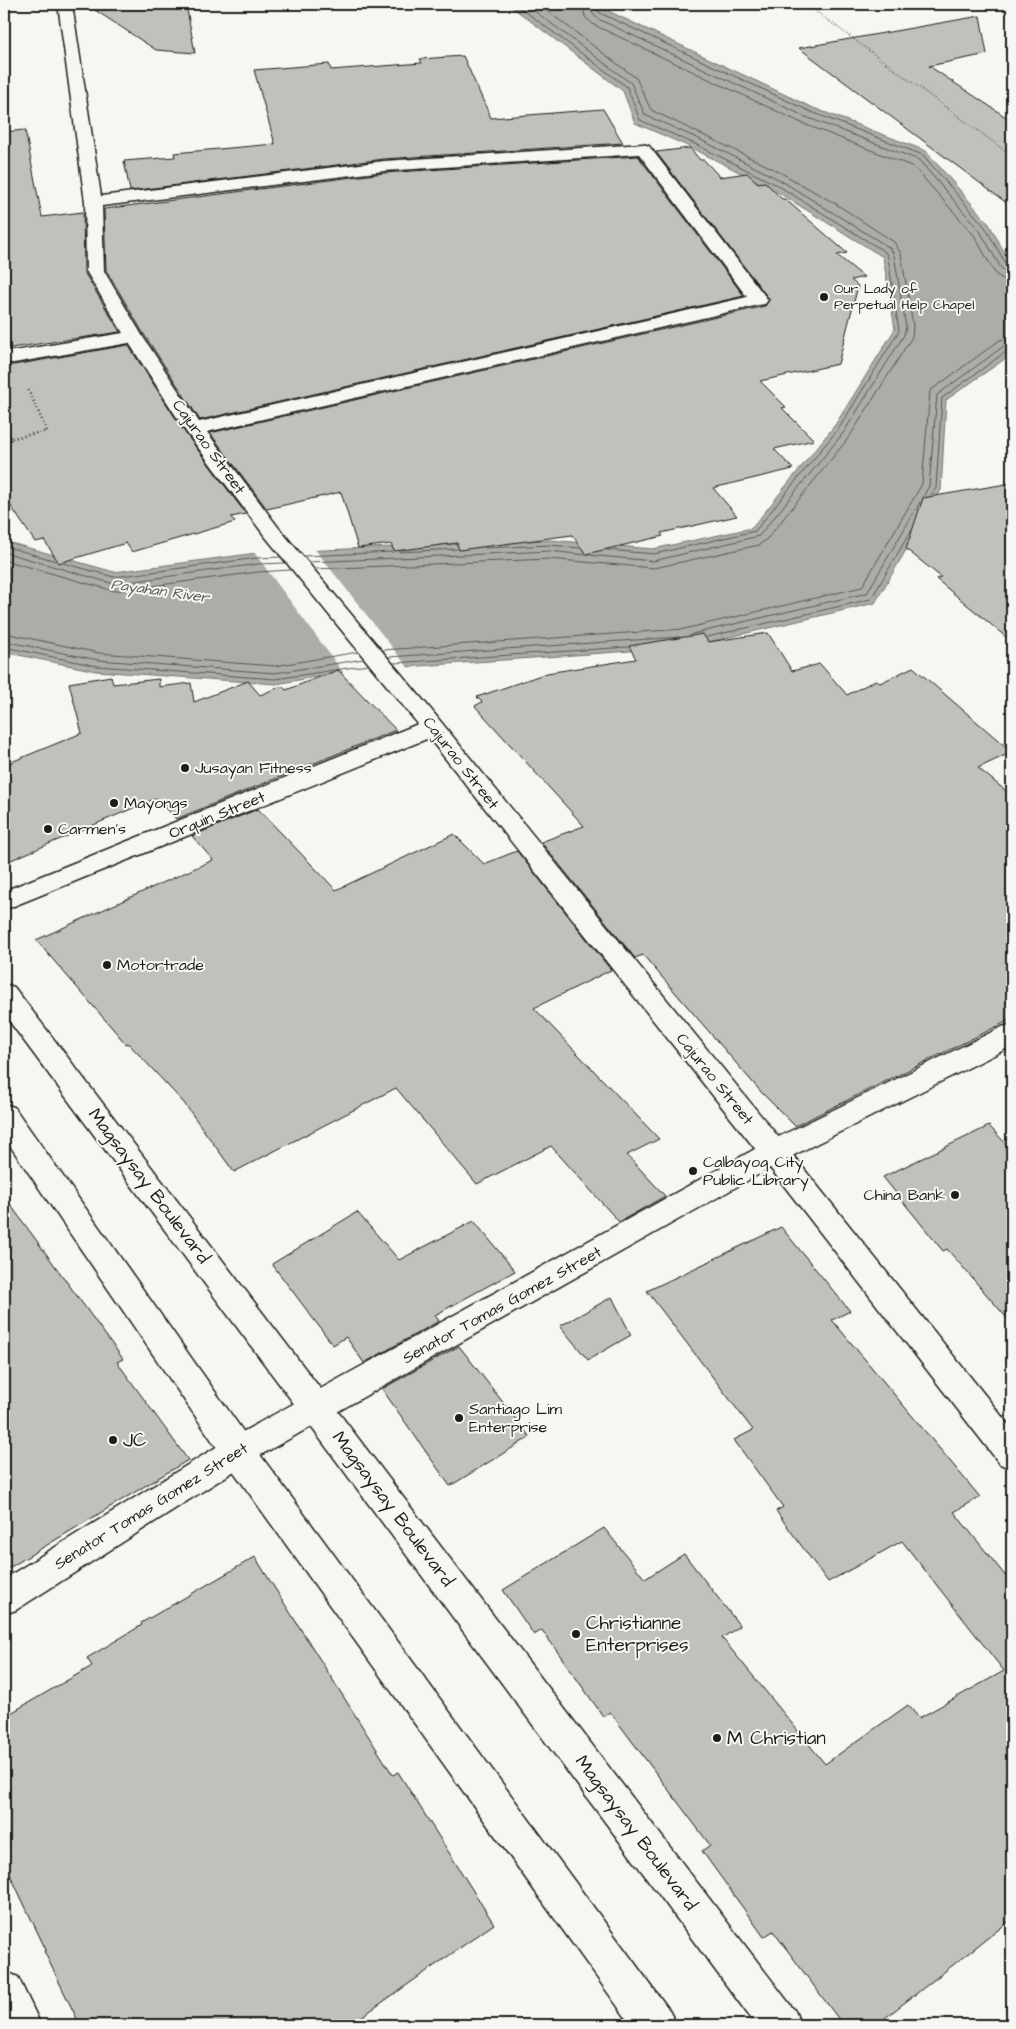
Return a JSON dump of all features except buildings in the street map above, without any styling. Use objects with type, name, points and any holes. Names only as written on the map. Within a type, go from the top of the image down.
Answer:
[{"type":"street","name":"Cajurao Street","points":[[64,4],[93,202],[95,270],[134,337],[194,429],[271,531],[774,1152],[1012,1454]]},
{"type":"street","points":[[93,202],[384,166],[642,149],[759,300],[194,429]]},
{"type":"street","points":[[9,357],[134,337]]},
{"type":"street","name":"Orquin Street","points":[[4,902],[426,720]]},
{"type":"street","name":"Magsaysay Boulevard","points":[[4,994],[318,1408],[781,2025]]},
{"type":"street","name":"Senator Tomas Gomez Street","points":[[4,1598],[238,1451],[774,1152],[1012,1034]]},
{"type":"street","points":[[4,1115],[238,1451],[656,2025]]},
{"type":"street","points":[[4,1991],[21,2025]]},
{"type":"path","points":[[806,4],[1012,156]]},
{"type":"path","points":[[4,440],[47,430],[9,357]]},
{"type":"path","points":[[4,483],[8,496],[4,497]]},
{"type":"water","name":"Payahan River","points":[[508,4],[602,4],[602,8],[811,107],[926,151],[989,224],[1012,266],[1012,354],[946,400],[941,490],[875,603],[687,647],[349,671],[276,684],[96,671],[4,652],[4,541],[114,572],[257,553],[550,540],[653,549],[752,528],[835,425],[895,329],[883,257],[774,190],[692,148],[635,123],[623,91]]},
{"type":"pier","points":[[314,548],[410,670],[345,675],[253,551]]},
{"type":"place","name":"Our Lady of Perpetual Help Chapel","points":[[824,297]]},
{"type":"place","name":"Jusayan Fitness","points":[[185,768]]},
{"type":"place","name":"Mayongs","points":[[114,803]]},
{"type":"place","name":"Carmen's","points":[[48,829]]},
{"type":"place","name":"Motortrade","points":[[107,965]]},
{"type":"place","name":"Calbayog City Public Library","points":[[693,1171]]},
{"type":"place","name":"China Bank","points":[[955,1195]]},
{"type":"place","name":"Santiago Lim Enterprise","points":[[459,1418]]},
{"type":"place","name":"JC","points":[[113,1440]]},
{"type":"place","name":"Christianne Enterprises","points":[[576,1634]]},
{"type":"place","name":"M Christian","points":[[717,1738]]}]
